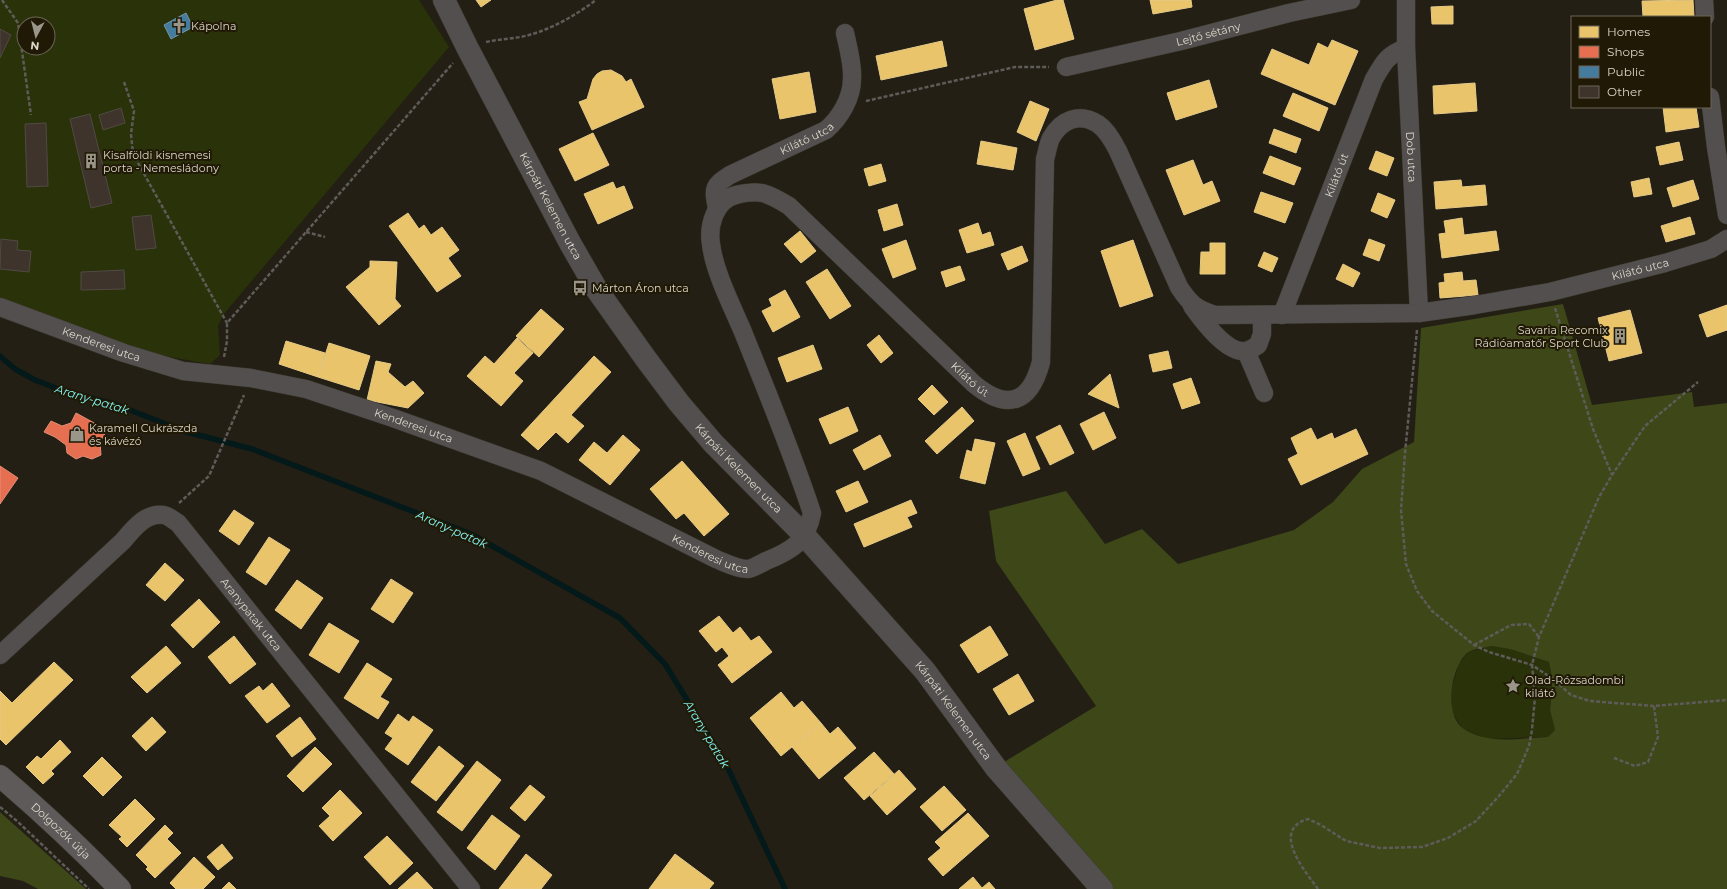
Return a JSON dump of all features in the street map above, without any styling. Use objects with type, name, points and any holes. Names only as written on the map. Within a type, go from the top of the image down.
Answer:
[{"type":"main road","name":"Dolgozók útja","points":[[0,776],[88,856],[120,889]]},
{"type":"street","name":"Kárpáti Kelemen utca","points":[[444,0],[467,47],[570,243],[597,290],[646,359],[708,437],[804,535],[924,671],[996,768],[1102,889]]},
{"type":"street","name":"Lejtő sétány","points":[[1066,67],[1181,41],[1289,13],[1351,0]]},
{"type":"street","name":"Dob utca","points":[[1406,0],[1406,48],[1419,313]]},
{"type":"street","points":[[1704,0],[1704,16]]},
{"type":"street","name":"Kilátó utca","points":[[717,208],[714,192],[717,184],[730,175],[826,130],[836,122],[845,106],[851,89],[852,79],[845,33]]},
{"type":"street","name":"Kilátó út","points":[[1282,315],[1374,79],[1385,60],[1394,53],[1406,48]]},
{"type":"street","points":[[1711,105],[1727,215]]},
{"type":"street","name":"Kilátó út","points":[[717,208],[732,196],[751,191],[771,194],[789,206],[974,384],[987,395],[1001,400],[1014,399],[1024,395],[1031,388],[1037,376],[1041,362],[1045,159],[1050,140],[1058,127],[1070,119],[1084,118],[1098,124],[1108,133],[1118,151],[1179,287],[1189,302],[1201,310],[1215,315],[1419,313],[1475,306],[1550,292]]},
{"type":"street","points":[[717,208],[711,224],[711,244],[718,271],[775,412],[812,513],[810,525],[804,535]]},
{"type":"street","name":"Kilátó utca","points":[[1550,292],[1696,254],[1711,249],[1727,239]]},
{"type":"street","points":[[1189,302],[1208,328],[1235,349],[1246,351],[1258,345],[1262,334],[1262,315]]},
{"type":"street","name":"Kenderesi utca","points":[[0,307],[124,353],[183,371],[251,378],[306,389],[393,418],[541,471],[734,567],[749,569],[788,552],[804,535]]},
{"type":"street","points":[[1246,351],[1264,394]]},
{"type":"street","points":[[0,655],[123,541],[141,521],[153,516],[165,515]]},
{"type":"street","name":"Aranypatak utca","points":[[165,515],[178,523],[471,889]]},
{"type":"path","points":[[2,0],[18,23],[31,115]]},
{"type":"path","points":[[227,322],[467,47],[494,40],[528,35],[546,29],[567,19],[596,0]]},
{"type":"path","points":[[845,106],[1015,67],[1066,67]]},
{"type":"path","points":[[124,82],[134,111],[131,134],[133,154],[227,322],[227,341],[221,376]]},
{"type":"path","points":[[306,232],[325,237]]},
{"type":"path","points":[[1550,292],[1593,429],[1612,475]]},
{"type":"path","points":[[1419,313],[1405,445],[1401,510],[1406,564],[1418,591],[1432,611],[1474,645],[1489,652],[1532,665],[1553,679],[1571,695],[1590,701],[1654,706],[1727,700]]},
{"type":"path","points":[[165,515],[201,483],[212,471],[251,378]]},
{"type":"path","points":[[1318,889],[1293,853],[1290,838],[1294,828],[1300,821],[1308,819],[1321,825],[1346,841],[1380,848],[1422,847],[1448,838],[1476,821],[1500,796],[1517,774],[1529,746],[1532,730],[1535,697],[1532,665],[1539,637],[1599,497],[1645,426],[1698,382]]},
{"type":"path","points":[[1474,645],[1511,625],[1529,624],[1539,637]]},
{"type":"path","points":[[1614,758],[1634,766],[1648,762],[1658,737],[1654,706]]},
{"type":"path","points":[[0,807],[89,889]]},
{"type":"green space","points":[[0,0],[419,0],[449,47],[223,315],[218,326],[220,355],[210,364],[142,352],[0,299]]},
{"type":"green space","points":[[1563,304],[1592,405],[1692,392],[1694,407],[1727,403],[1727,889],[1113,889],[1100,878],[1004,762],[1096,706],[996,561],[989,511],[1066,491],[1105,544],[1142,529],[1178,564],[1294,530],[1333,502],[1362,469],[1414,442],[1421,328]],"holes":[[[1491,646],[1510,649],[1549,662],[1552,692],[1550,710],[1555,730],[1548,737],[1515,739],[1494,739],[1483,737],[1464,729],[1457,722],[1453,713],[1453,680],[1461,660],[1467,653]]]},
{"type":"green space","points":[[1491,646],[1510,649],[1549,662],[1552,692],[1550,709],[1555,730],[1548,737],[1485,739],[1462,728],[1452,712],[1451,690],[1459,664],[1468,652]]},
{"type":"green space","points":[[0,812],[86,889],[38,889],[23,881],[0,876]]},
{"type":"building: Homes","points":[[476,0],[491,0],[481,7]]},
{"type":"building: Homes","points":[[1057,0],[1063,0],[1074,39],[1035,50],[1024,9]]},
{"type":"building: Homes","points":[[1150,0],[1191,0],[1192,7],[1153,14]]},
{"type":"building: Homes","points":[[1693,0],[1694,16],[1643,16],[1642,1]]},
{"type":"building: Homes","points":[[1453,6],[1453,24],[1432,24],[1431,7]]},
{"type":"building: Homes","points":[[1332,40],[1358,51],[1335,105],[1261,74],[1272,49],[1309,65],[1318,43],[1328,48]]},
{"type":"building: Homes","points":[[942,41],[947,66],[881,80],[876,56]]},
{"type":"building: Homes","points":[[611,70],[622,76],[626,82],[631,79],[644,107],[592,130],[579,102],[587,99],[593,79],[597,74],[602,71]]},
{"type":"building: Homes","points":[[809,72],[816,112],[780,119],[772,79]]},
{"type":"building: Homes","points":[[1209,80],[1217,107],[1176,120],[1167,93]]},
{"type":"building: Homes","points":[[1475,83],[1477,111],[1434,114],[1433,86]]},
{"type":"building: Homes","points":[[1293,93],[1328,108],[1319,131],[1283,116]]},
{"type":"building: Homes","points":[[1030,101],[1049,109],[1036,141],[1017,132]]},
{"type":"building: Homes","points":[[1663,108],[1696,108],[1699,127],[1666,132]]},
{"type":"building: Homes","points":[[1274,129],[1301,139],[1296,153],[1269,143]]},
{"type":"building: Homes","points":[[593,133],[609,165],[575,181],[559,149]]},
{"type":"building: Homes","points":[[981,141],[1017,148],[1013,170],[977,164]]},
{"type":"building: Homes","points":[[1679,142],[1683,160],[1660,165],[1656,147]]},
{"type":"building: Homes","points":[[1376,151],[1394,158],[1387,176],[1369,169]]},
{"type":"building: Homes","points":[[1270,156],[1301,168],[1294,185],[1263,173]]},
{"type":"building: Homes","points":[[1193,160],[1203,185],[1212,181],[1220,201],[1184,215],[1166,170]]},
{"type":"building: Homes","points":[[881,164],[886,181],[869,186],[864,169]]},
{"type":"building: Homes","points":[[1649,178],[1652,194],[1634,197],[1631,182]]},
{"type":"building: Homes","points":[[1461,180],[1462,187],[1485,185],[1487,205],[1436,209],[1434,182]]},
{"type":"building: Homes","points":[[1693,180],[1699,199],[1673,207],[1667,188]]},
{"type":"building: Homes","points":[[613,182],[616,189],[624,186],[633,208],[598,224],[584,194]]},
{"type":"building: Homes","points":[[1261,192],[1293,203],[1285,223],[1254,212]]},
{"type":"building: Homes","points":[[1378,193],[1395,200],[1387,218],[1371,211]]},
{"type":"building: Homes","points":[[897,204],[903,225],[884,231],[878,210]]},
{"type":"building: Homes","points":[[408,213],[419,229],[424,225],[431,235],[442,227],[459,250],[448,258],[461,276],[437,292],[389,226]]},
{"type":"building: Homes","points":[[1690,217],[1695,234],[1666,242],[1661,226]]},
{"type":"building: Homes","points":[[1462,218],[1464,235],[1496,231],[1499,250],[1442,258],[1439,234],[1446,233],[1444,221]]},
{"type":"building: Homes","points":[[978,223],[982,235],[990,232],[994,245],[967,253],[959,230]]},
{"type":"building: Homes","points":[[800,231],[816,251],[801,263],[784,244]]},
{"type":"building: Homes","points":[[1369,239],[1385,245],[1379,261],[1363,255]]},
{"type":"building: Homes","points":[[906,240],[916,269],[893,278],[882,249]]},
{"type":"building: Homes","points":[[1133,240],[1153,296],[1120,307],[1101,251]]},
{"type":"building: Homes","points":[[1210,243],[1225,243],[1225,274],[1200,274],[1201,252],[1210,252]]},
{"type":"building: Homes","points":[[1022,246],[1028,261],[1008,270],[1001,254]]},
{"type":"building: Homes","points":[[1264,252],[1278,258],[1272,272],[1258,266]]},
{"type":"building: Homes","points":[[370,261],[397,262],[395,299],[401,306],[379,325],[346,287],[370,267]]},
{"type":"building: Homes","points":[[1343,264],[1360,273],[1353,287],[1336,279]]},
{"type":"building: Homes","points":[[960,266],[965,280],[946,287],[941,272]]},
{"type":"building: Homes","points":[[827,269],[851,306],[830,319],[806,282]]},
{"type":"building: Homes","points":[[1462,272],[1463,281],[1476,280],[1478,295],[1440,298],[1439,283],[1445,282],[1444,274]]},
{"type":"building: Homes","points":[[785,290],[800,317],[773,332],[762,311],[772,306],[769,299]]},
{"type":"building: Homes","points":[[1727,305],[1727,330],[1707,337],[1699,315]]},
{"type":"building: Homes","points":[[541,309],[564,329],[539,357],[516,336]]},
{"type":"building: Homes","name":"Savaria Recomix Rádióamatőr Sport Club","points":[[1630,310],[1642,353],[1609,361],[1598,318]]},
{"type":"building: Homes","points":[[879,335],[893,353],[881,363],[867,345]]},
{"type":"building: Homes","points":[[517,338],[533,353],[514,373],[523,381],[501,406],[467,376],[485,356],[494,364]]},
{"type":"building: Homes","points":[[286,341],[325,353],[318,377],[279,364]]},
{"type":"building: Homes","points":[[329,343],[370,356],[359,390],[318,377]]},
{"type":"building: Homes","points":[[813,345],[822,369],[787,382],[778,358]]},
{"type":"building: Homes","points":[[1168,351],[1172,368],[1153,372],[1149,355]]},
{"type":"building: Homes","points":[[594,356],[611,372],[571,415],[584,426],[568,443],[556,432],[538,450],[521,435]]},
{"type":"building: Homes","points":[[376,361],[391,364],[388,372],[405,387],[413,381],[424,393],[408,408],[367,400]]},
{"type":"building: Homes","points":[[1110,374],[1119,408],[1088,394]]},
{"type":"building: Homes","points":[[1191,378],[1200,403],[1182,409],[1173,384]]},
{"type":"building: Homes","points":[[932,385],[948,402],[934,415],[918,399]]},
{"type":"building: Homes","points":[[848,407],[858,431],[830,444],[819,419]]},
{"type":"building: Homes","points":[[962,407],[974,421],[937,454],[925,441]]},
{"type":"building: Homes","points":[[1104,412],[1116,438],[1093,450],[1080,424]]},
{"type":"building: Homes","points":[[1060,425],[1074,453],[1050,465],[1036,437]]},
{"type":"building: Homes","points":[[1311,428],[1317,440],[1332,433],[1334,439],[1356,429],[1368,454],[1301,485],[1288,459],[1298,454],[1291,438]]},
{"type":"building: Homes","points":[[1025,433],[1040,469],[1023,476],[1007,441]]},
{"type":"building: Homes","points":[[623,435],[640,450],[610,485],[579,460],[594,442],[607,453]]},
{"type":"building: Homes","points":[[880,435],[891,456],[864,470],[853,450]]},
{"type":"building: Homes","points":[[975,439],[995,443],[985,484],[960,478],[967,450],[972,452]]},
{"type":"building: Homes","points":[[682,461],[729,514],[704,536],[684,513],[676,519],[650,489]]},
{"type":"building: Homes","points":[[858,481],[868,502],[846,512],[836,491]]},
{"type":"building: Homes","points":[[911,500],[917,513],[907,517],[912,527],[864,547],[854,524]]},
{"type":"building: Homes","points":[[234,510],[254,523],[239,545],[219,531]]},
{"type":"building: Homes","points":[[269,537],[290,550],[266,585],[246,572]]},
{"type":"building: Homes","points":[[165,563],[184,580],[165,601],[146,585]]},
{"type":"building: Homes","points":[[391,579],[413,593],[393,623],[371,609]]},
{"type":"building: Homes","points":[[297,580],[323,598],[301,629],[275,610]]},
{"type":"building: Homes","points":[[199,599],[220,622],[193,648],[171,625]]},
{"type":"building: Homes","points":[[719,616],[733,633],[740,627],[751,641],[759,636],[772,652],[732,683],[718,665],[729,656],[722,647],[716,652],[699,631]]},
{"type":"building: Homes","points":[[329,623],[359,641],[339,673],[309,655]]},
{"type":"building: Homes","points":[[990,626],[1008,655],[978,673],[960,645]]},
{"type":"building: Homes","points":[[234,636],[256,664],[230,684],[208,657]]},
{"type":"building: Homes","points":[[166,646],[181,663],[147,693],[131,677]]},
{"type":"building: Homes","points":[[54,662],[73,680],[6,745],[0,739],[0,691],[12,703]]},
{"type":"building: Homes","points":[[367,663],[392,679],[380,697],[389,702],[378,719],[344,698]]},
{"type":"building: Homes","points":[[1018,674],[1034,701],[1009,715],[993,689]]},
{"type":"building: Homes","points":[[272,683],[290,706],[267,723],[245,696],[259,686],[263,691]]},
{"type":"building: Homes","points":[[781,692],[794,708],[802,701],[821,723],[781,756],[750,718]]},
{"type":"building: Homes","points":[[398,714],[409,722],[413,716],[433,730],[408,765],[385,749],[393,738],[385,733]]},
{"type":"building: Homes","points":[[152,717],[166,732],[146,751],[132,736]]},
{"type":"building: Homes","points":[[300,717],[316,739],[292,757],[276,736]]},
{"type":"building: Homes","points":[[821,723],[830,734],[838,727],[856,748],[819,779],[792,747]]},
{"type":"building: Homes","points":[[60,740],[71,752],[51,771],[54,774],[43,784],[26,767],[37,756],[41,759]]},
{"type":"building: Homes","points":[[439,746],[464,766],[436,801],[411,782]]},
{"type":"building: Homes","points":[[315,747],[332,764],[303,792],[287,776]]},
{"type":"building: Homes","points":[[874,752],[894,774],[864,800],[844,778]]},
{"type":"building: Homes","points":[[102,757],[122,777],[103,796],[83,776]]},
{"type":"building: Homes","points":[[477,761],[501,780],[462,831],[437,812]]},
{"type":"building: Homes","points":[[899,770],[916,789],[887,815],[870,796]]},
{"type":"building: Homes","points":[[530,785],[545,797],[525,821],[510,808]]},
{"type":"building: Homes","points":[[944,786],[966,810],[942,831],[920,807]]},
{"type":"building: Homes","points":[[340,790],[362,813],[333,841],[319,826],[330,816],[322,808]]},
{"type":"building: Homes","points":[[135,799],[155,819],[127,847],[119,839],[122,837],[109,825]]},
{"type":"building: Homes","points":[[968,813],[989,836],[943,876],[928,859],[941,848],[935,842]]},
{"type":"building: Homes","points":[[492,815],[520,836],[495,870],[467,848]]},
{"type":"building: Homes","points":[[165,825],[173,833],[167,839],[181,853],[155,878],[146,869],[148,867],[136,855]]},
{"type":"building: Homes","points":[[387,836],[413,863],[390,885],[364,857]]},
{"type":"building: Homes","points":[[222,844],[233,858],[218,870],[207,857]]},
{"type":"building: Homes","points":[[526,854],[552,875],[541,889],[499,889]]},
{"type":"building: Homes","points":[[675,854],[714,883],[709,889],[649,889]]},
{"type":"building: Homes","points":[[194,857],[215,877],[203,889],[176,889],[170,883]]},
{"type":"building: Homes","points":[[417,872],[433,889],[398,889]]},
{"type":"building: Homes","points":[[973,877],[982,888],[989,882],[995,889],[959,889]]},
{"type":"building: Homes","points":[[229,882],[236,889],[222,889]]},
{"type":"building: Shops","name":"Karamell Cukrászda és kávézó","points":[[76,413],[107,430],[100,442],[101,455],[92,459],[83,456],[76,459],[67,453],[66,445],[55,437],[44,432],[51,421],[62,426],[71,423]]},
{"type":"building: Shops","points":[[0,466],[18,478],[0,504]]},
{"type":"building: Public","name":"Kápolna","points":[[186,13],[193,27],[171,39],[164,25]]},
{"type":"building: Other","points":[[0,29],[11,35],[0,58]]},
{"type":"building: Other","points":[[121,108],[125,123],[103,130],[99,115]]},
{"type":"building: Other","name":"Kisalföldi kisnemesi porta - Nemesládony","points":[[90,114],[112,203],[91,208],[70,119]]},
{"type":"building: Other","points":[[46,123],[48,186],[27,187],[25,124]]},
{"type":"building: Other","points":[[151,215],[156,248],[136,250],[132,217]]},
{"type":"building: Other","points":[[1,239],[18,241],[17,250],[31,251],[29,272],[0,269]]},
{"type":"building: Other","points":[[124,270],[125,289],[81,290],[81,272]]},
{"type":"waterway","name":"Arany-patak","points":[[0,356],[15,369],[35,380],[66,392],[115,404],[183,431],[252,449],[471,534],[620,618],[665,664],[725,762],[785,889]]},
{"type":"place","name":"Kápolna","points":[[179,26]]},
{"type":"place","name":"Kisalföldi kisnemesi porta - Nemesládony","points":[[91,161]]},
{"type":"place","name":"Márton Áron utca","points":[[580,288]]},
{"type":"place","name":"Savaria Recomix Rádióamatőr Sport Club","points":[[1620,336]]},
{"type":"place","name":"Karamell Cukrászda és kávézó","points":[[77,434]]},
{"type":"place","name":"Olad-Rózsadombi kilátó","points":[[1513,686]]}]
